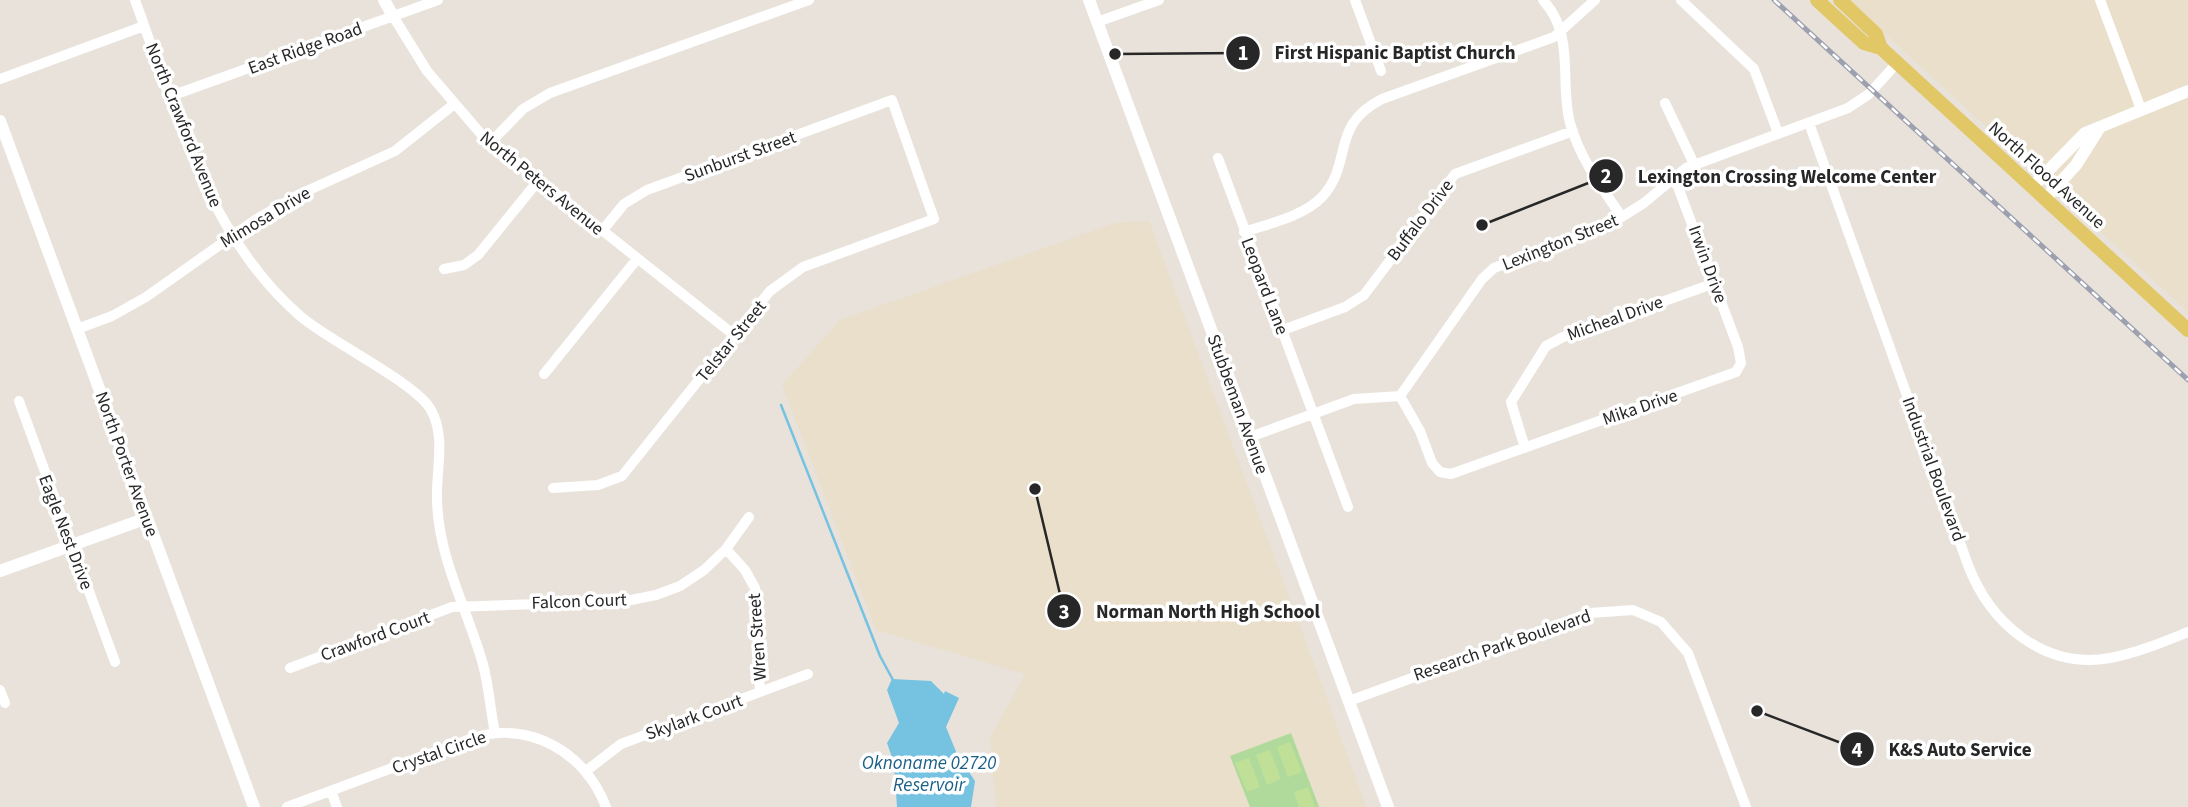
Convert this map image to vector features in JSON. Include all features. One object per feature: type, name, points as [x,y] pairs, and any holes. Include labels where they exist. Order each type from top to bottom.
[{"type":"main road","name":"North Flood Avenue","points":[[1817,0],[1864,43],[1881,48],[2188,330]]},
{"type":"main road","name":"North Flood Avenue","points":[[1839,0],[1876,33],[1881,48]]},
{"type":"street","name":"North Crawford Avenue","points":[[135,0],[206,189],[233,236],[271,287],[299,315],[416,393],[429,405],[438,428],[436,498],[439,532],[484,670],[495,733]]},
{"type":"street","name":"North Peters Avenue","points":[[384,0],[427,71],[453,105],[490,143],[734,335]]},
{"type":"street","name":"East Ridge Road","points":[[171,96],[438,0]]},
{"type":"street","points":[[490,143],[523,109],[550,93],[809,0]]},
{"type":"street","name":"Stubbeman Avenue","points":[[1088,0],[1388,807]]},
{"type":"street","points":[[1097,22],[1159,0]]},
{"type":"street","points":[[1355,0],[1381,71]]},
{"type":"street","points":[[1543,0],[1562,33],[1573,131],[1592,173],[1622,217]]},
{"type":"street","points":[[1244,232],[1302,211],[1321,198],[1333,179],[1348,129],[1365,109],[1382,99],[1562,33],[1595,0]]},
{"type":"street","points":[[1681,0],[1754,69],[1778,133]]},
{"type":"street","points":[[2100,0],[2141,109]]},
{"type":"street","points":[[0,79],[145,26]]},
{"type":"street","name":"Lexington Street","points":[[1400,396],[1482,279],[1494,268],[1622,217],[1644,203],[1671,177],[1694,164],[1856,103],[1869,94],[1897,63]]},
{"type":"street","points":[[2032,187],[2085,132],[2188,91]]},
{"type":"street","name":"Sunburst Street","points":[[602,231],[624,204],[647,190],[892,100],[934,219]]},
{"type":"street","points":[[1665,103],[1694,164]]},
{"type":"street","name":"Mimosa Drive","points":[[77,329],[112,316],[146,297],[233,236],[306,191],[395,151],[453,105]]},
{"type":"street","name":"North Porter Avenue","points":[[0,121],[254,807]]},
{"type":"street","name":"Industrial Boulevard","points":[[1809,122],[1972,575],[1987,604],[2022,638],[2046,650],[2079,659],[2101,660],[2123,655],[2188,632]]},
{"type":"street","points":[[2046,199],[2076,165],[2101,127]]},
{"type":"street","name":"Buffalo Drive","points":[[1283,330],[1345,307],[1364,295],[1455,174],[1573,131]]},
{"type":"street","name":"Leopard Lane","points":[[1218,158],[1348,507]]},
{"type":"street","name":"Irwin Drive","points":[[1671,177],[1678,187],[1740,354]]},
{"type":"street","points":[[444,269],[464,265],[478,255],[538,181]]},
{"type":"street","name":"Telstar Street","points":[[553,488],[598,485],[622,475],[770,291],[795,270],[934,219]]},
{"type":"street","points":[[544,374],[637,258]]},
{"type":"street","name":"Micheal Drive","points":[[1525,448],[1511,402],[1546,346],[1563,337],[1715,283]]},
{"type":"street","name":"Mika Drive","points":[[1400,396],[1420,431],[1432,463],[1440,472],[1457,473],[1730,376],[1740,367],[1740,354]]},
{"type":"street","points":[[1250,437],[1364,396],[1400,396]]},
{"type":"street","name":"Eagle Nest Drive","points":[[19,401],[115,662]]},
{"type":"street","name":"Falcon Court","points":[[462,606],[642,599],[680,586],[704,570],[726,549],[749,517]]},
{"type":"street","points":[[0,571],[147,518]]},
{"type":"street","name":"Wren Street","points":[[726,549],[745,570],[755,588],[760,692]]},
{"type":"street","name":"Crawford Court","points":[[289,668],[462,606]]},
{"type":"street","name":"Research Park Boulevard","points":[[1349,701],[1590,613],[1633,610],[1661,622],[1688,653],[1746,807]]},
{"type":"street","name":"Skylark Court","points":[[586,771],[621,744],[808,674]]},
{"type":"street","points":[[0,690],[5,704]]},
{"type":"street","name":"Crystal Circle","points":[[287,807],[474,738],[495,733],[524,735],[563,750],[586,771],[606,807]]},
{"type":"street","points":[[331,791],[337,807]]},
{"type":"shaded area","points":[[1848,0],[2188,0],[2188,312],[2016,154]]},
{"type":"shaded area","points":[[1149,221],[1366,807],[996,807],[990,738],[1025,674],[876,630],[782,385],[840,320],[1115,223]]},
{"type":"green space","points":[[1291,733],[1319,807],[1250,807],[1230,756]]},
{"type":"green space","points":[[1290,742],[1302,772],[1288,777],[1277,747]]},
{"type":"green space","points":[[1270,750],[1281,779],[1267,785],[1256,755]]},
{"type":"green space","points":[[1249,758],[1260,787],[1247,792],[1235,763]]},
{"type":"green space","points":[[1308,787],[1315,807],[1299,807],[1294,792]]},
{"type":"water","name":"Oknoname 02720 Reservoir","points":[[892,679],[931,681],[944,694],[945,691],[959,698],[946,727],[957,754],[975,781],[971,807],[897,807],[894,763],[887,743],[899,723],[887,690]]},
{"type":"waterway","points":[[781,405],[880,656],[893,680]]},
{"type":"railway","points":[[1774,0],[2188,380]]},
{"type":"place","name":"First Hispanic Baptist Church","points":[[1115,54]]},
{"type":"place","name":"Lexington Crossing Welcome Center","points":[[1482,225]]},
{"type":"place","name":"Norman North High School","points":[[1035,489]]},
{"type":"place","name":"K&S Auto Service","points":[[1757,711]]}]
